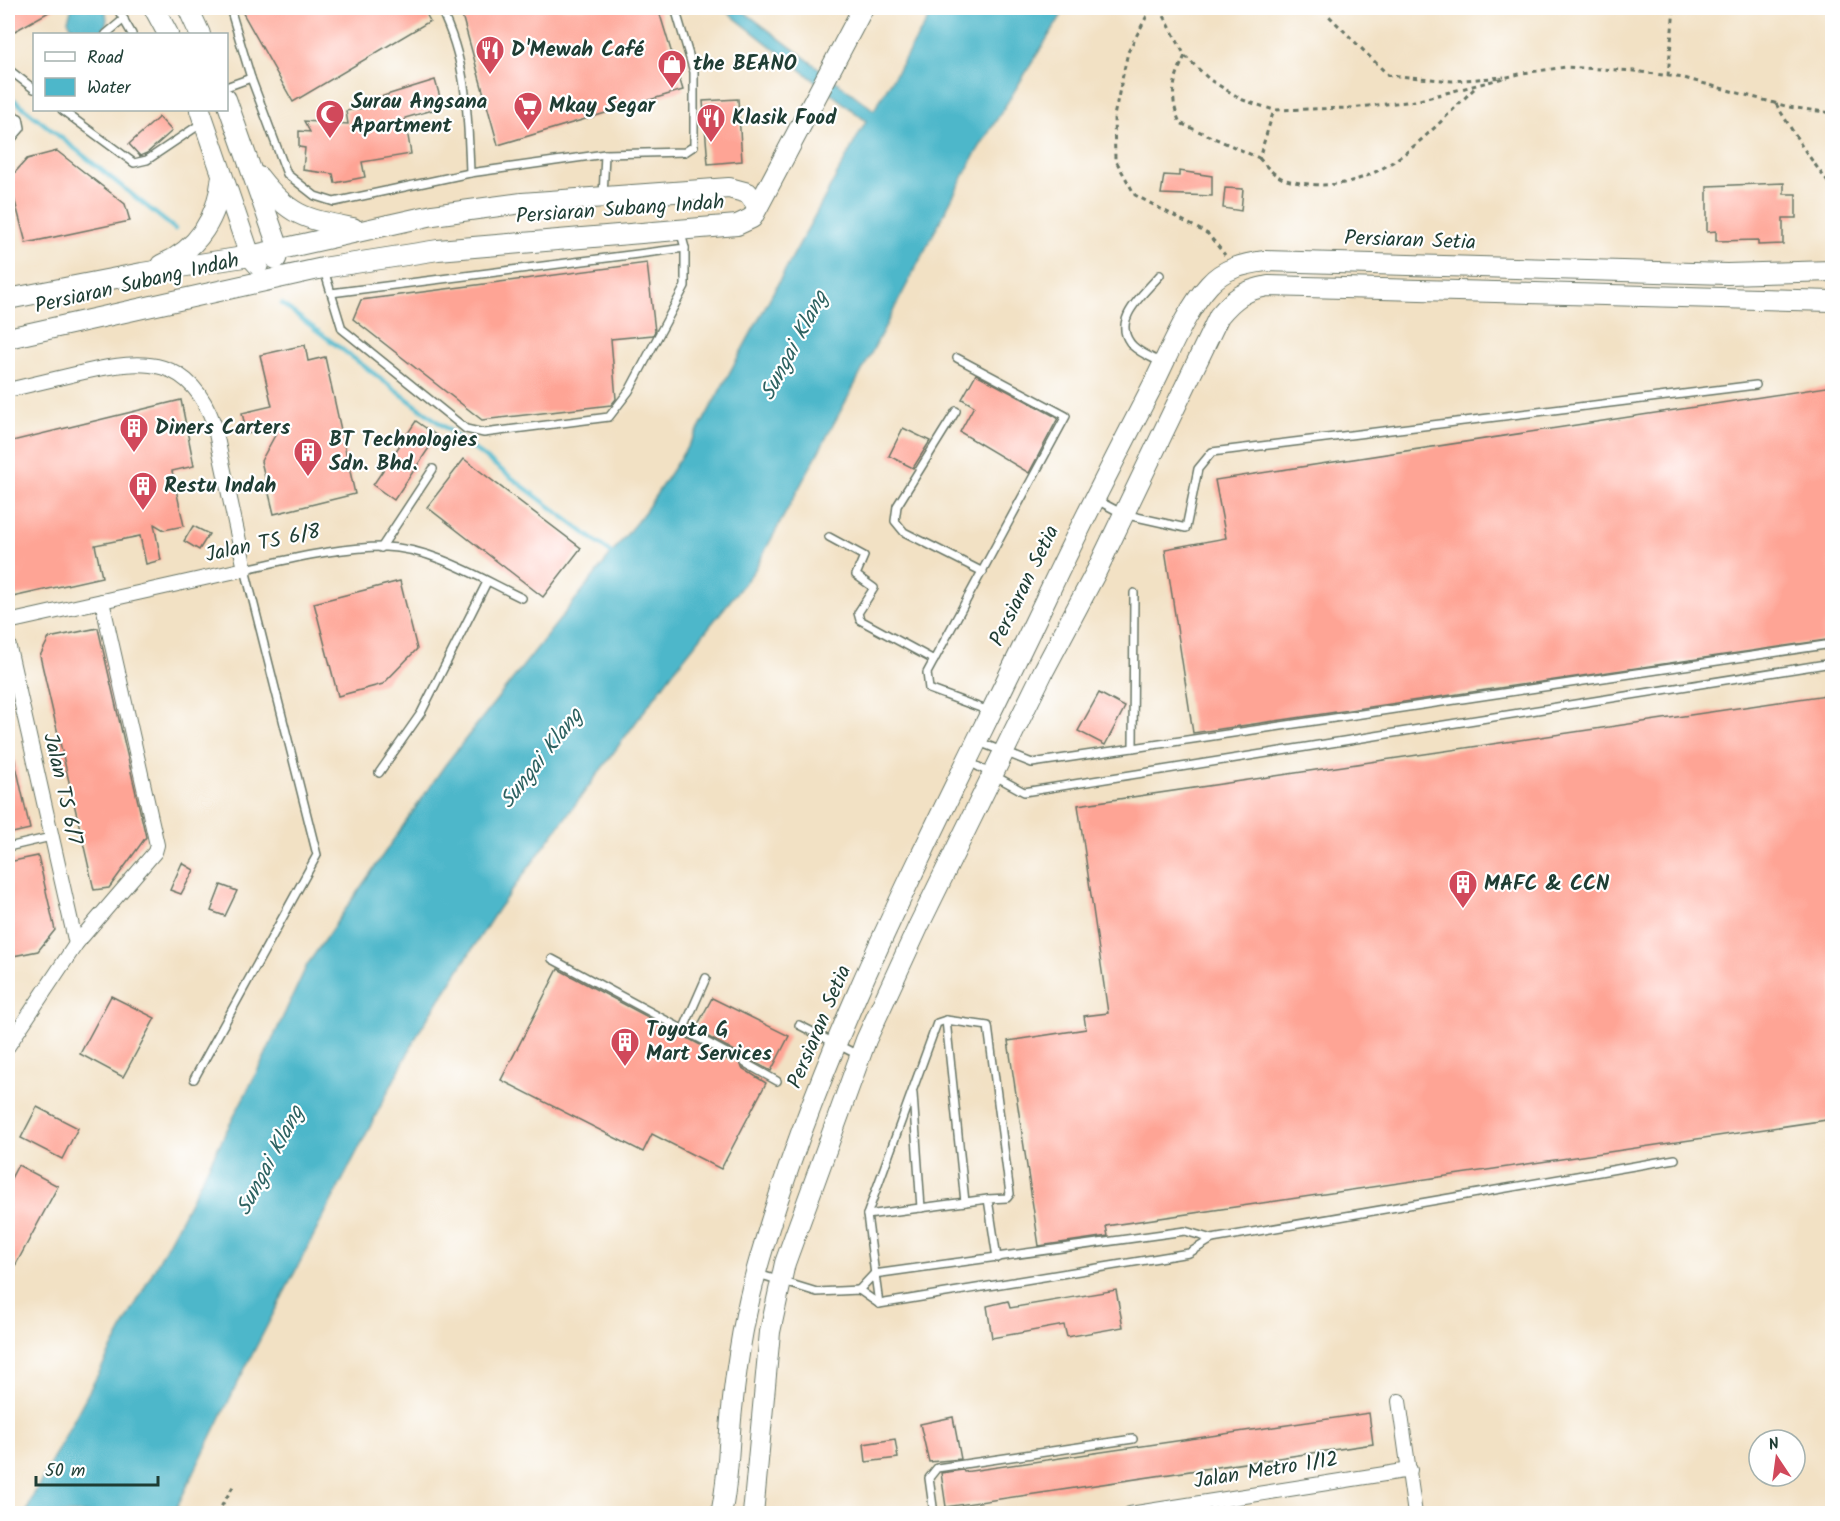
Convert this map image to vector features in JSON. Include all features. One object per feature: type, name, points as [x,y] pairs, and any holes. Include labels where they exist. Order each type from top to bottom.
[{"type":"street","points":[[154,8],[167,33]]},
{"type":"street","points":[[188,8],[200,33]]},
{"type":"street","points":[[757,205],[863,8]]},
{"type":"street","points":[[228,104],[279,249],[270,279]]},
{"type":"street","points":[[202,116],[250,256],[270,279]]},
{"type":"street","points":[[252,168],[271,193],[291,212],[317,221],[363,230]]},
{"type":"street","points":[[142,273],[172,260],[192,247],[209,222],[220,196],[222,171]]},
{"type":"street","name":"Persiaran Subang Indah","points":[[8,299],[142,273],[250,256],[444,213],[522,203],[729,188],[748,194],[757,205],[752,218],[737,225],[682,239],[480,245],[323,268],[8,338]]},
{"type":"street","name":"Persiaran Setia","points":[[721,1514],[726,1490],[732,1407],[756,1273],[790,1164],[837,1045],[967,760],[1094,498],[1209,284],[1232,268],[1265,261],[1727,274],[1833,271]]},
{"type":"street","points":[[1232,268],[1242,294]]},
{"type":"street","points":[[753,1514],[770,1332],[781,1282],[814,1178],[860,1056],[919,925],[1219,316],[1233,300],[1242,294],[1268,285],[1833,301]]},
{"type":"street","points":[[8,390],[110,366],[137,363],[161,366],[181,374],[197,388],[214,424],[245,569]]},
{"type":"street","name":"Jalan TS 6/8","points":[[8,622],[245,569]]},
{"type":"street","points":[[8,1046],[76,944],[154,852],[157,845],[102,601]]},
{"type":"street","name":"Jalan TS 6/7","points":[[8,643],[76,944]]},
{"type":"street","points":[[1399,1401],[1415,1514]]},
{"type":"street","name":"Jalan Metro 1/12","points":[[1130,1514],[1410,1470]]},
{"type":"lane","points":[[117,8],[131,33]]},
{"type":"lane","points":[[230,8],[251,78],[287,174],[315,196],[334,202],[470,173],[605,154],[686,152],[694,146],[694,72],[675,8]]},
{"type":"lane","points":[[440,8],[452,31],[460,56],[467,102],[470,173]]},
{"type":"lane","points":[[107,33],[124,19]]},
{"type":"lane","points":[[8,69],[33,88]]},
{"type":"lane","points":[[228,86],[251,78]]},
{"type":"lane","points":[[63,111],[134,163],[147,160],[202,116]]},
{"type":"lane","points":[[8,114],[19,118],[21,128],[8,143]]},
{"type":"lane","points":[[603,198],[605,154]]},
{"type":"lane","points":[[323,268],[342,329],[466,429],[484,433],[609,417],[619,407],[686,286],[682,239],[331,293]]},
{"type":"lane","points":[[1160,274],[1125,317],[1125,332],[1134,347],[1164,364]]},
{"type":"lane","points":[[957,358],[1066,416],[927,673],[929,689],[991,712]]},
{"type":"lane","points":[[1094,498],[1123,514],[1185,528],[1198,469],[1212,452],[1756,385]]},
{"type":"lane","points":[[956,411],[897,506],[895,521],[903,532],[983,572]]},
{"type":"lane","points":[[381,548],[433,469]]},
{"type":"lane","points":[[830,537],[864,556],[856,575],[874,588],[858,614],[860,620],[934,660]]},
{"type":"lane","name":"Jalan TS 6/8","points":[[245,569],[338,550],[381,548],[425,555],[522,598]]},
{"type":"lane","points":[[194,1079],[317,855],[245,569]]},
{"type":"lane","points":[[378,773],[422,713],[487,582]]},
{"type":"lane","points":[[1133,748],[1134,593]]},
{"type":"lane","points":[[977,741],[1004,754],[1032,763],[1833,644]]},
{"type":"lane","points":[[967,760],[995,773],[1024,792],[1833,663]]},
{"type":"lane","points":[[8,847],[51,837]]},
{"type":"lane","points":[[552,959],[684,1028],[734,1057]]},
{"type":"lane","points":[[684,1028],[706,978]]},
{"type":"lane","points":[[946,1020],[965,1202]]},
{"type":"lane","points":[[867,1215],[1007,1197],[1010,1194],[988,1026],[946,1020],[937,1023],[867,1215],[879,1304]]},
{"type":"lane","points":[[799,1025],[860,1056]]},
{"type":"lane","points":[[745,1063],[777,1081]]},
{"type":"lane","points":[[912,1091],[921,1208]]},
{"type":"lane","points":[[756,1273],[817,1293],[859,1290],[879,1304],[1189,1253],[1212,1239],[1675,1159]]},
{"type":"lane","points":[[988,1199],[997,1258]]},
{"type":"lane","points":[[859,1290],[874,1274],[1185,1231],[1212,1239]]},
{"type":"lane","points":[[934,1514],[928,1479],[937,1467],[1133,1439]]},
{"type":"path","points":[[1151,8],[1128,52],[1114,116],[1115,159],[1135,195],[1208,234],[1222,247],[1232,268]]},
{"type":"path","points":[[1160,8],[1185,56],[1210,80],[1243,100],[1274,110],[1349,108],[1415,101],[1509,76]]},
{"type":"path","points":[[1326,8],[1329,16],[1388,75],[1452,81],[1509,76],[1566,67],[1668,76],[1776,104],[1833,113]]},
{"type":"path","points":[[1668,76],[1674,8]]},
{"type":"path","points":[[1185,56],[1174,78],[1175,112],[1180,123],[1259,158],[1273,174],[1283,181],[1339,185],[1371,176],[1407,152],[1478,86]]},
{"type":"path","points":[[1776,104],[1803,148],[1833,188]]},
{"type":"path","points":[[1259,158],[1274,110]]},
{"type":"path","points":[[217,1514],[236,1483]]},
{"type":"water","points":[[72,8],[104,8],[107,19],[100,33],[74,32],[68,20]]},
{"type":"water","name":"Sungai Klang","points":[[722,8],[739,8],[874,110],[935,8],[1066,8],[974,156],[852,390],[754,571],[673,672],[498,909],[420,1030],[238,1382],[174,1513],[26,1514],[33,1496],[263,1060],[307,965],[445,765],[646,510],[699,429],[866,121]]},
{"type":"building","points":[[8,8],[56,8],[8,35]]},
{"type":"building","points":[[240,8],[423,8],[430,21],[293,102]]},
{"type":"building","points":[[460,8],[658,8],[683,90],[498,145]]},
{"type":"building","points":[[435,80],[443,107],[405,118],[411,154],[362,162],[365,177],[335,183],[333,174],[303,170],[305,148],[299,147],[299,131],[310,132],[304,121],[348,124],[346,111],[368,107],[367,101]]},
{"type":"building","points":[[738,99],[742,161],[708,164],[703,101]]},
{"type":"building","points":[[159,117],[172,131],[147,153],[140,156],[129,144]]},
{"type":"building","points":[[57,151],[125,204],[130,221],[26,243],[9,179],[27,159]]},
{"type":"building","points":[[1179,171],[1212,176],[1212,196],[1161,194],[1164,175],[1179,176]]},
{"type":"building","points":[[1784,183],[1784,194],[1796,194],[1796,218],[1783,218],[1783,244],[1758,245],[1758,240],[1716,241],[1716,231],[1707,232],[1707,186]]},
{"type":"building","points":[[1225,188],[1243,189],[1241,211],[1223,208]]},
{"type":"building","points":[[647,263],[655,331],[653,335],[611,339],[616,399],[611,405],[482,420],[353,319],[361,300]]},
{"type":"building","points":[[305,345],[308,361],[325,357],[355,494],[274,514],[261,461],[279,428],[247,434],[242,413],[272,406],[260,355]]},
{"type":"building","points":[[976,374],[1058,418],[1029,473],[960,432],[974,406],[962,399]]},
{"type":"building","points":[[1833,386],[1833,639],[1193,733],[1165,549],[1226,538],[1215,480]]},
{"type":"building","points":[[181,400],[194,466],[172,471],[184,526],[164,530],[154,524],[161,560],[146,564],[140,536],[95,545],[102,577],[8,598],[8,442]]},
{"type":"building","points":[[416,421],[437,436],[394,500],[373,485]]},
{"type":"building","points":[[903,428],[930,441],[913,468],[889,456]]},
{"type":"building","points":[[464,459],[581,548],[543,597],[427,507]]},
{"type":"building","points":[[193,526],[209,534],[199,550],[184,541]]},
{"type":"building","points":[[400,581],[417,649],[383,684],[338,696],[314,603]]},
{"type":"building","points":[[98,628],[146,837],[109,888],[94,890],[40,656],[49,638]]},
{"type":"building","points":[[1099,693],[1125,707],[1105,745],[1078,731]]},
{"type":"building","name":"MAFC & CCN","points":[[1833,694],[1833,1119],[1106,1226],[1108,1236],[1039,1246],[1008,1041],[1086,1029],[1084,1016],[1108,1013],[1078,805]]},
{"type":"building","points":[[13,752],[30,829],[8,834],[8,753]]},
{"type":"building","points":[[38,856],[55,930],[38,951],[8,957],[8,862]]},
{"type":"building","points":[[182,863],[194,870],[181,894],[170,890]]},
{"type":"building","points":[[221,885],[237,891],[225,916],[211,911]]},
{"type":"building","name":"Toyota G Mart Services","points":[[558,969],[732,1062],[739,1060],[737,1052],[695,1030],[712,998],[789,1036],[771,1071],[747,1058],[740,1061],[742,1068],[766,1083],[721,1169],[652,1134],[643,1152],[501,1080]]},
{"type":"building","points":[[111,996],[155,1018],[123,1077],[80,1054]]},
{"type":"building","points":[[37,1107],[78,1128],[62,1159],[21,1138]]},
{"type":"building","points":[[18,1165],[58,1186],[8,1279],[8,1184]]},
{"type":"building","points":[[1116,1290],[1123,1327],[1067,1337],[1064,1325],[992,1338],[987,1306],[1008,1301],[1010,1308]]},
{"type":"building","points":[[1369,1413],[1373,1444],[946,1507],[941,1473],[963,1470],[964,1472]]},
{"type":"building","points":[[953,1417],[961,1459],[929,1462],[920,1424]]},
{"type":"building","points":[[895,1439],[898,1458],[866,1462],[864,1444]]},
{"type":"waterway","points":[[8,95],[175,229]]},
{"type":"waterway","points":[[282,304],[615,556]]},
{"type":"place","name":"D'Mewah Café","points":[[490,76]]},
{"type":"place","name":"the BEANO","points":[[672,90]]},
{"type":"place","name":"Mkay Segar","points":[[528,132]]},
{"type":"place","name":"Surau Angsana Apartment","points":[[330,140]]},
{"type":"place","name":"Klasik Food","points":[[711,144]]},
{"type":"place","name":"Diners Carters","points":[[134,454]]},
{"type":"place","name":"BT Technologies Sdn. Bhd.","points":[[308,478]]},
{"type":"place","name":"Restu Indah","points":[[143,512]]},
{"type":"place","name":"MAFC & CCN","points":[[1463,910]]},
{"type":"place","name":"Toyota G Mart Services","points":[[625,1068]]}]
